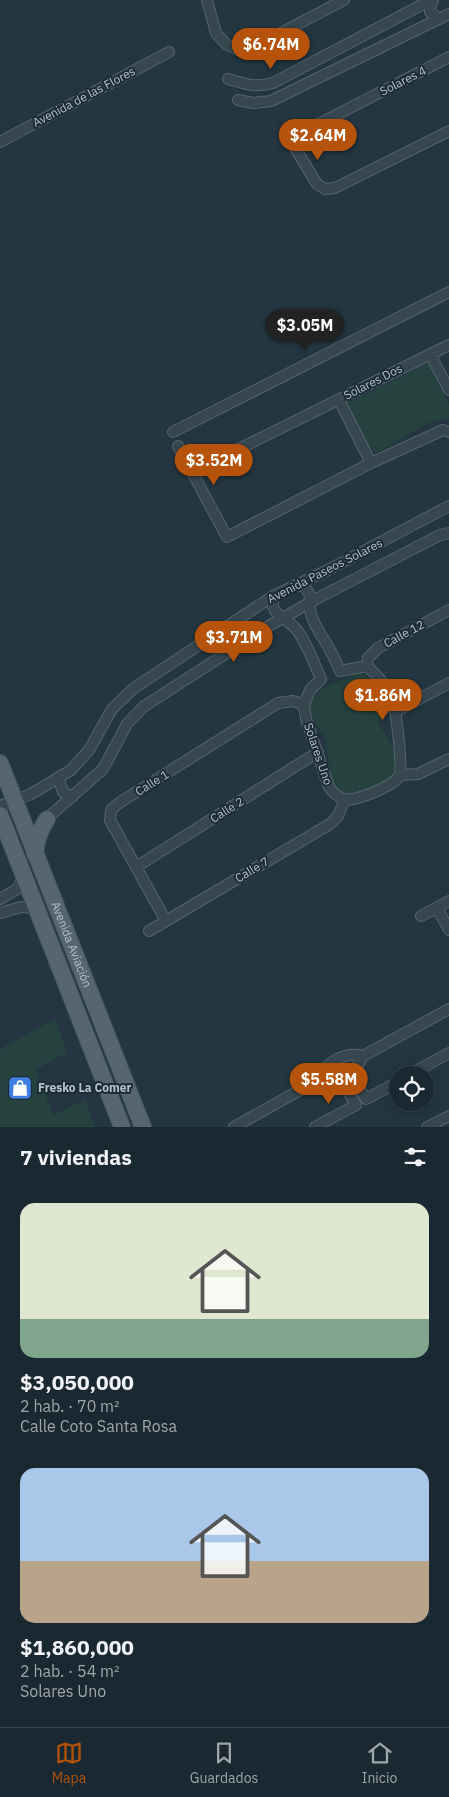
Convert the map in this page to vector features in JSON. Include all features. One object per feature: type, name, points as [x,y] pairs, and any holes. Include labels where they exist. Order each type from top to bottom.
[{"type":"main road","name":"Avenida Aviación","points":[[0,763],[8,804],[25,827],[143,1127]]},
{"type":"main road","name":"Avenida Aviación","points":[[1,819],[122,1127]]},
{"type":"main road","points":[[35,854],[36,841],[47,819]]},
{"type":"main road","points":[[60,971],[78,964]]},
{"type":"street","points":[[209,1],[216,33],[226,45],[240,50],[256,46],[344,0]]},
{"type":"street","points":[[432,0],[430,12],[439,20]]},
{"type":"street","points":[[228,79],[262,86],[273,83],[432,0]]},
{"type":"street","points":[[238,100],[252,103],[271,101],[449,14]]},
{"type":"street","name":"Avenida de las Flores","points":[[0,142],[169,52]]},
{"type":"street","name":"Solares 4","points":[[449,57],[299,134],[295,140],[295,148],[317,184],[325,189],[334,188],[449,132]]},
{"type":"street","points":[[312,62],[319,78]]},
{"type":"street","points":[[173,432],[449,292]]},
{"type":"street","name":"Solares Dos","points":[[371,463],[339,400],[449,345]]},
{"type":"street","points":[[430,354],[449,390]]},
{"type":"street","points":[[192,472],[339,400]]},
{"type":"street","points":[[178,446],[227,537],[371,463],[443,430],[449,432]]},
{"type":"street","name":"Avenida Paseos Solares","points":[[8,804],[60,778],[82,760],[107,716],[124,696],[273,596],[328,570],[449,506]]},
{"type":"street","name":"Avenida Paseos Solares","points":[[25,827],[37,825],[47,819],[103,768],[127,724],[143,707],[308,604],[440,535],[449,533]]},
{"type":"street","points":[[296,585],[305,587],[310,595],[308,604],[314,624],[331,651],[340,671],[368,666],[384,684],[395,712],[401,753],[400,775],[395,782],[376,791],[357,798],[346,799]]},
{"type":"street","points":[[273,596],[272,606],[276,614],[284,618]]},
{"type":"street","name":"Calle 12","points":[[368,666],[368,658],[378,648],[449,610]]},
{"type":"street","name":"Solares Uno","points":[[284,618],[297,630],[321,679],[310,690],[304,705],[306,720],[329,787],[337,796],[346,799]]},
{"type":"street","points":[[395,712],[449,684]]},
{"type":"street","name":"Calle 1","points":[[166,921],[110,820],[112,810],[119,803],[278,703],[293,701],[304,705]]},
{"type":"street","name":"Calle 2","points":[[136,868],[318,752]]},
{"type":"street","points":[[400,775],[418,774],[449,760]]},
{"type":"street","points":[[60,778],[63,792],[72,796]]},
{"type":"street","name":"Calle 7","points":[[149,931],[330,824],[338,816],[346,799]]},
{"type":"street","points":[[1,819],[25,827]]},
{"type":"street","points":[[0,899],[17,890],[23,878]]},
{"type":"street","points":[[421,916],[449,901]]},
{"type":"street","points":[[0,913],[21,907],[35,908]]},
{"type":"street","points":[[437,908],[449,930]]},
{"type":"street","points":[[318,1080],[325,1082],[350,1072],[356,1067],[363,1056],[449,1009]]},
{"type":"street","points":[[425,1066],[449,1053]]},
{"type":"street","points":[[234,1127],[318,1080],[321,1073],[334,1061],[350,1054],[363,1056]]},
{"type":"street","points":[[350,1072],[366,1099],[389,1087]]},
{"type":"street","points":[[315,1127],[356,1105],[339,1077]]},
{"type":"street","points":[[428,1127],[449,1116]]},
{"type":"green space","points":[[428,363],[449,405],[449,418],[427,423],[387,448],[376,452],[362,441],[346,404]]},
{"type":"green space","points":[[360,673],[375,681],[384,714],[378,724],[392,745],[395,763],[392,782],[345,796],[329,778],[326,739],[305,707],[323,688]]},
{"type":"green space","points":[[55,1019],[67,1053],[36,1069],[53,1115],[85,1100],[95,1127],[0,1127],[0,1049]]},
{"type":"place","name":"Fresko La Comer","points":[[20,1088]]}]
